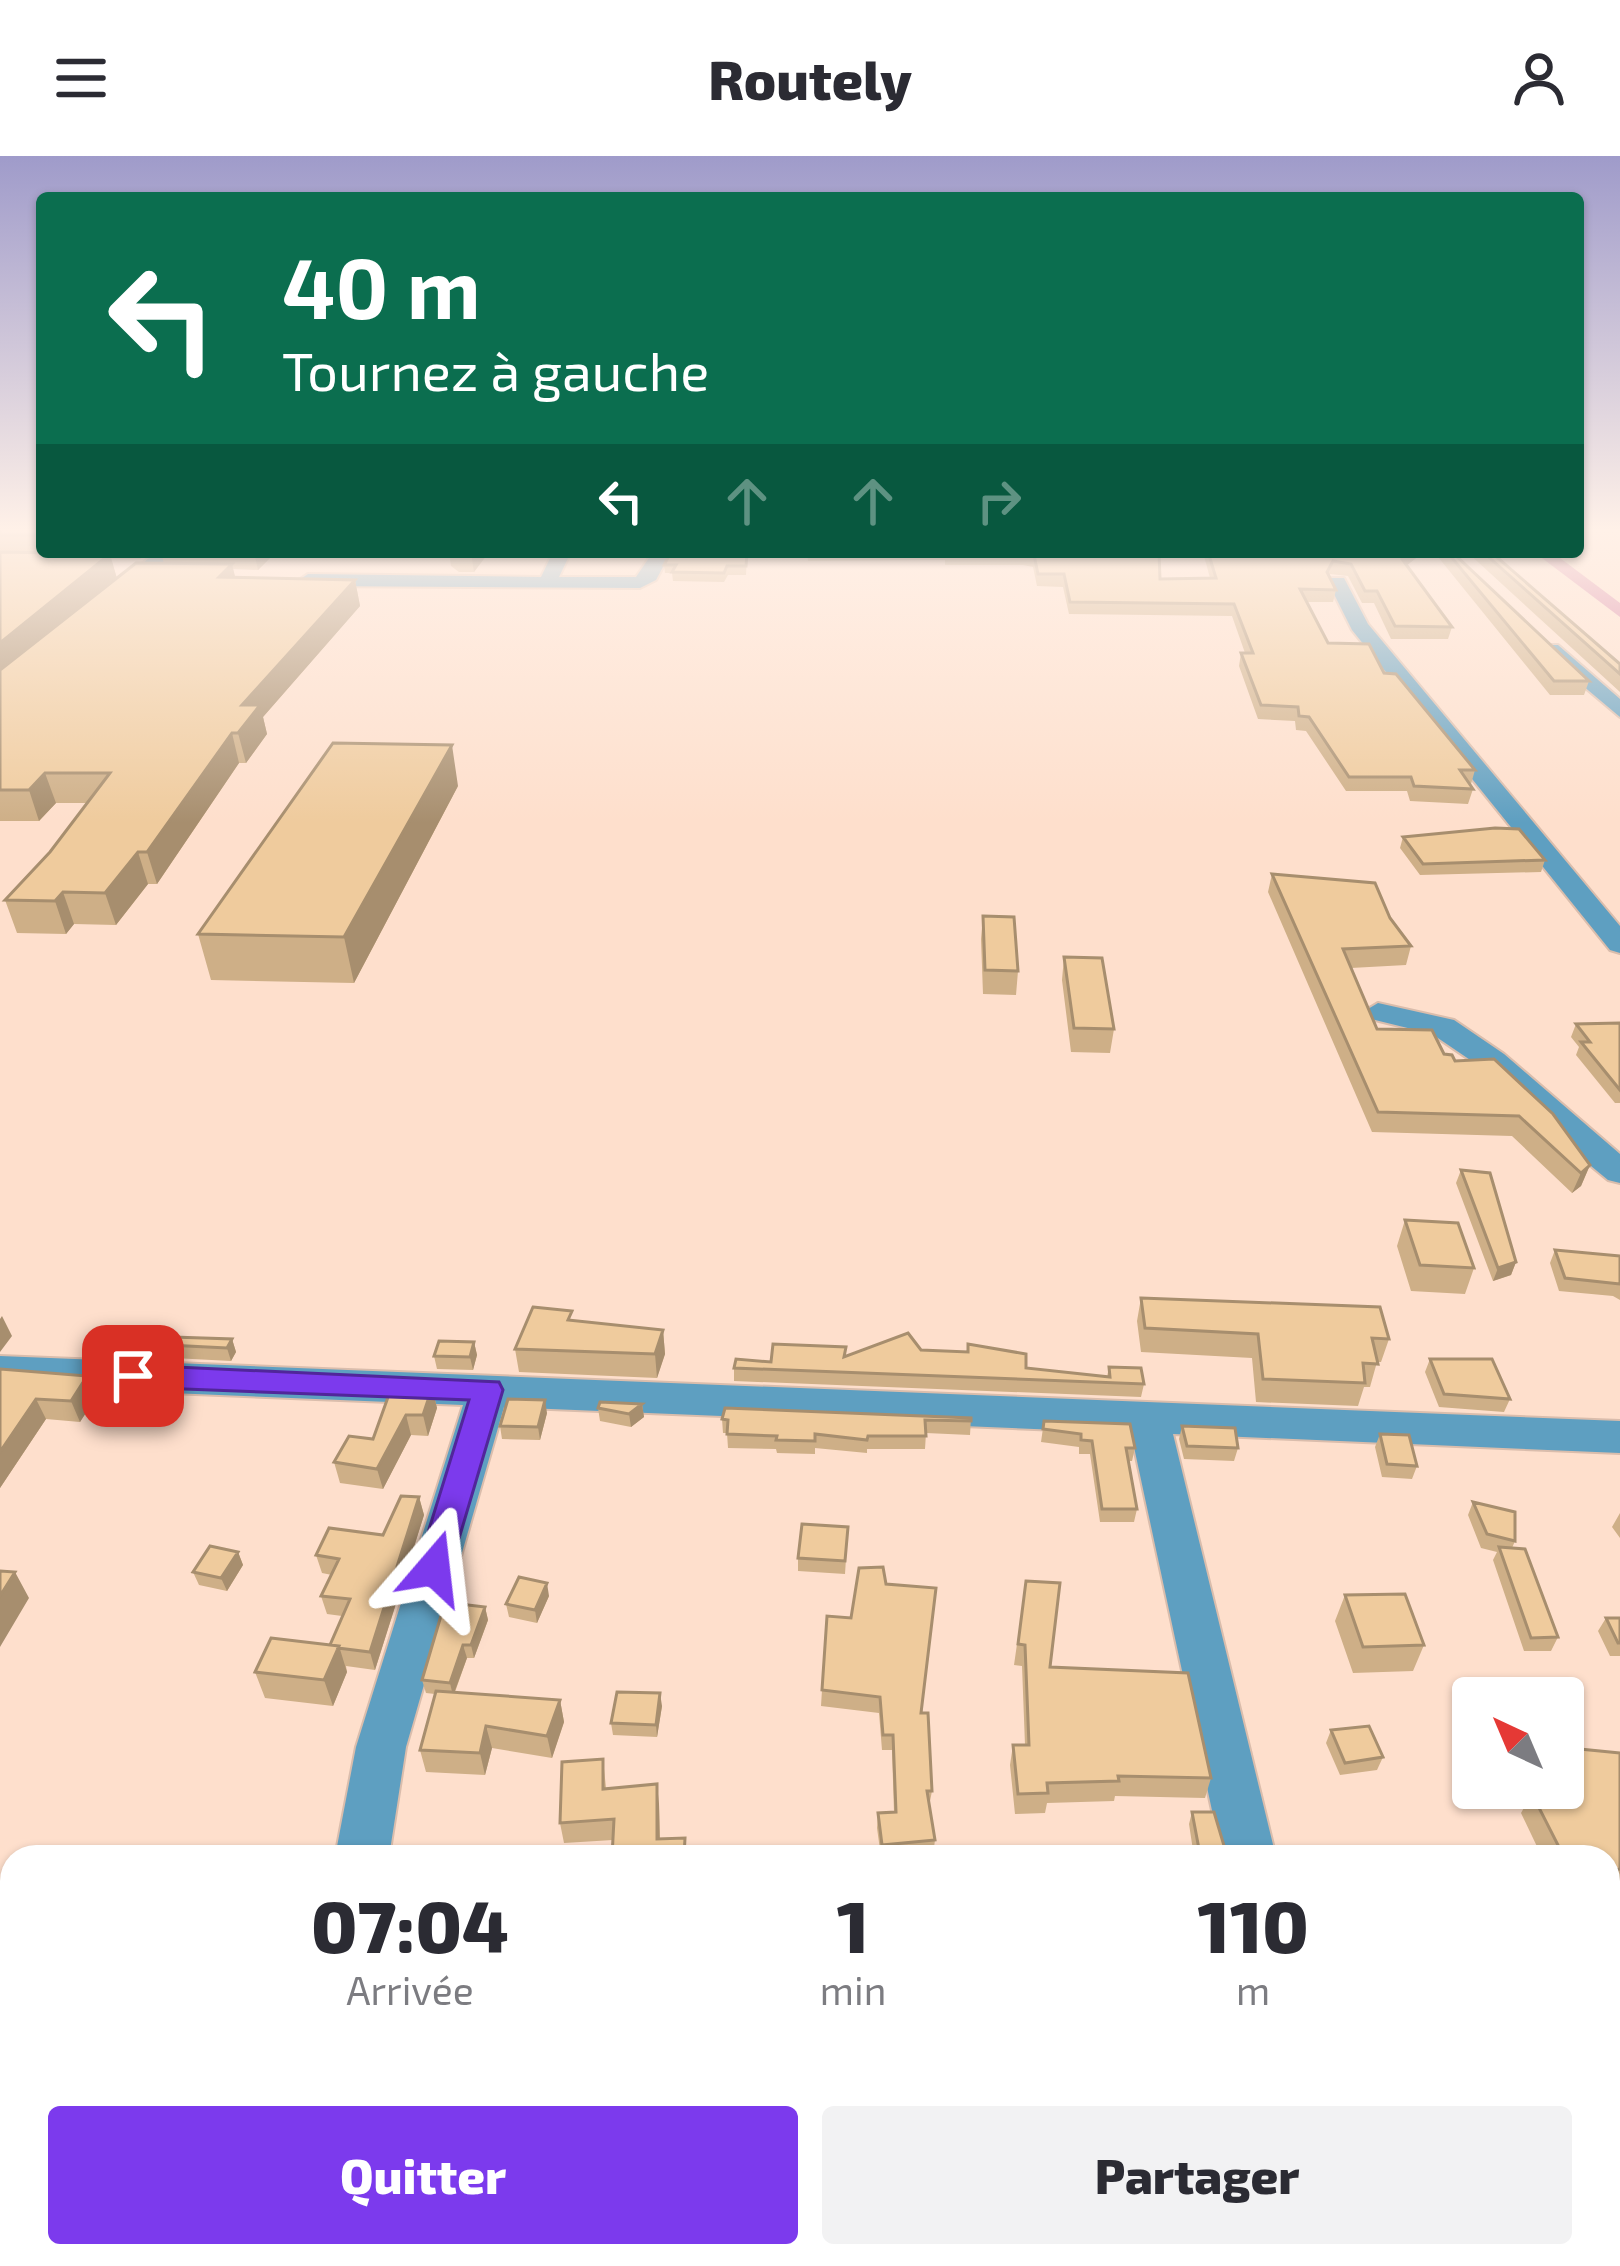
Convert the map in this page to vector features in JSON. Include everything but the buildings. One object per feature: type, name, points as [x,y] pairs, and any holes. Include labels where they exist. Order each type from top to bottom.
[{"type":"street","points":[[1359,625],[1620,944]]},
{"type":"street","points":[[1534,633],[1620,710]]},
{"type":"street","points":[[1378,1012],[1443,1027],[1493,1060],[1541,1108],[1620,1172]]},
{"type":"street","points":[[0,1371],[1620,1437]]},
{"type":"street","points":[[364,1845],[381,1748],[488,1390]]},
{"type":"street","points":[[1148,1416],[1246,1845]]},
{"type":"route","points":[[133,1376],[488,1390],[434,1568]]}]
